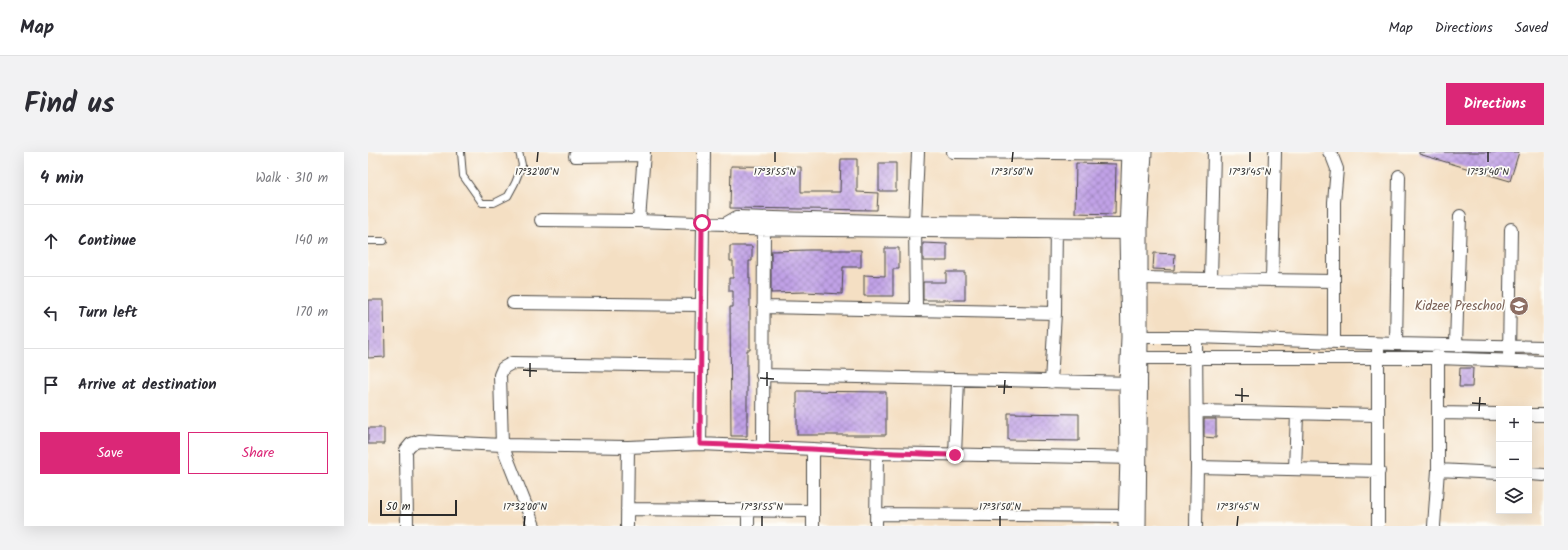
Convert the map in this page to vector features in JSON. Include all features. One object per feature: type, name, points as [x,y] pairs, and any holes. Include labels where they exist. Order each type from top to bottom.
[{"type":"street","points":[[700,444],[704,152]]},
{"type":"street","points":[[916,309],[915,226],[918,152]]},
{"type":"street","points":[[876,514],[1132,521],[1134,458],[1133,229],[1137,153],[953,152]]},
{"type":"street","points":[[1211,279],[1214,152]]},
{"type":"street","points":[[1272,280],[1275,152]]},
{"type":"street","points":[[1329,152],[1337,169],[1334,202],[1334,341]]},
{"type":"street","points":[[575,156],[644,154],[639,221]]},
{"type":"street","points":[[1396,344],[1399,176]]},
{"type":"street","points":[[1456,345],[1460,216]]},
{"type":"street","points":[[541,220],[725,224],[739,229],[764,223],[1133,229]]},
{"type":"street","points":[[763,446],[762,375],[764,223]]},
{"type":"street","points":[[1051,382],[1056,228]]},
{"type":"street","points":[[1133,229],[1139,278],[1134,338]]},
{"type":"street","points":[[1509,360],[1511,229]]},
{"type":"street","points":[[1139,278],[1334,281]]},
{"type":"street","points":[[513,303],[702,305]]},
{"type":"street","points":[[763,307],[1054,313]]},
{"type":"street","points":[[1134,338],[1196,337],[1396,344],[1544,346]]},
{"type":"street","points":[[1196,337],[1195,358],[1198,467],[1196,526]]},
{"type":"street","points":[[1378,343],[1378,526]]},
{"type":"street","points":[[1434,526],[1438,470],[1438,344]]},
{"type":"street","points":[[1134,359],[1438,358],[1544,362]]},
{"type":"street","points":[[534,526],[502,445],[500,375],[503,368],[512,363],[701,366]]},
{"type":"street","points":[[762,375],[1133,383]]},
{"type":"street","points":[[955,455],[958,380]]},
{"type":"street","points":[[1197,411],[1377,416]]},
{"type":"street","points":[[1438,413],[1496,414]]},
{"type":"street","points":[[1295,469],[1296,414]]},
{"type":"street","points":[[1532,415],[1544,415]]},
{"type":"street","points":[[407,526],[406,450],[410,444],[419,441],[502,445],[628,447],[700,444],[763,446],[877,453],[1134,458]]},
{"type":"street","points":[[627,526],[628,447]]},
{"type":"street","points":[[813,449],[813,526]]},
{"type":"street","points":[[876,526],[877,453]]},
{"type":"street","points":[[1198,467],[1379,472]]},
{"type":"street","points":[[1438,470],[1496,473]]},
{"type":"street","points":[[1532,474],[1544,475]]},
{"type":"street","points":[[627,509],[813,511]]},
{"type":"street","points":[[748,510],[748,526]]},
{"type":"lane","points":[[460,152],[463,176],[482,203],[494,203],[508,196],[522,166],[519,152]]},
{"type":"lane","points":[[368,241],[384,241]]},
{"type":"building","points":[[1419,152],[1519,152],[1510,181],[1419,154]]},
{"type":"building","points":[[841,159],[857,159],[857,192],[878,193],[877,210],[730,208],[731,166],[801,167],[801,192],[840,192]]},
{"type":"building","points":[[879,163],[896,163],[896,191],[879,191]]},
{"type":"building","points":[[1076,163],[1116,164],[1115,214],[1075,213]]},
{"type":"building","points":[[923,243],[947,244],[947,261],[923,261]]},
{"type":"building","points":[[730,246],[752,246],[752,261],[749,261],[750,350],[747,350],[747,436],[731,436],[730,307],[733,307],[733,291],[729,291],[729,278],[733,278],[733,261],[730,261]]},
{"type":"building","points":[[885,248],[899,248],[899,269],[893,269],[893,296],[864,296],[864,275],[885,276]]},
{"type":"building","points":[[861,250],[861,267],[843,267],[842,294],[805,292],[771,293],[771,251]]},
{"type":"building","points":[[1154,253],[1175,254],[1174,270],[1153,269]]},
{"type":"building","points":[[946,272],[965,272],[965,300],[923,300],[923,282],[946,282]]},
{"type":"building","points":[[368,300],[384,300],[385,357],[368,358]]},
{"type":"building","points":[[1460,368],[1473,368],[1472,387],[1459,387]]},
{"type":"building","points":[[797,391],[886,392],[886,435],[797,435]]},
{"type":"building","points":[[1008,413],[1079,414],[1079,441],[1008,440]]},
{"type":"building","points":[[1204,419],[1216,419],[1216,438],[1204,437]]},
{"type":"building","points":[[368,428],[384,428],[384,444],[368,444]]},
{"type":"place","name":"Kidzee Preschool","points":[[1519,306]]},
{"type":"route","points":[[702,223],[700,444],[763,446],[877,453],[955,455]]}]
